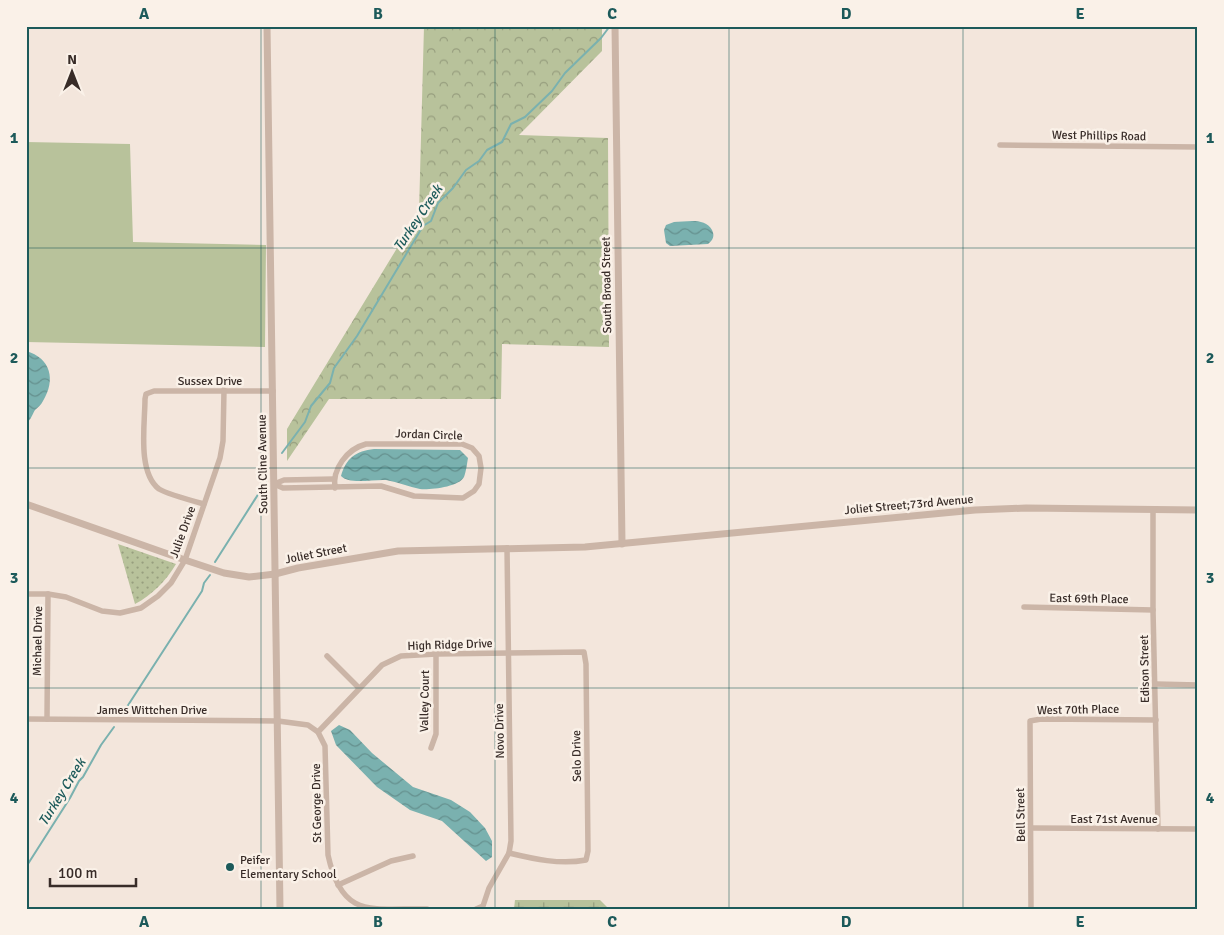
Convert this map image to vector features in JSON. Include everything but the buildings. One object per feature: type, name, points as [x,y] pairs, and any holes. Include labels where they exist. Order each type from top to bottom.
[{"type":"street","name":"South Cline Avenue","points":[[267,26],[280,905]]},
{"type":"street","name":"South Broad Street","points":[[615,26],[622,544]]},
{"type":"street","name":"West Phillips Road","points":[[1000,145],[1198,147]]},
{"type":"street","name":"Julie Drive","points":[[26,594],[48,594],[66,597],[102,611],[120,613],[141,608],[158,596],[171,583],[185,560],[220,458],[223,441],[224,390]]},
{"type":"street","name":"Sussex Drive","points":[[204,504],[160,489],[151,478],[145,466],[146,394],[154,391],[273,391]]},
{"type":"street","name":"Jordan Circle","points":[[274,484],[283,488],[381,486],[414,496],[463,498],[474,491],[479,484],[481,468],[479,456],[472,448],[462,444],[366,444],[358,446],[348,454],[333,477],[334,479]]},
{"type":"street","points":[[274,484],[284,480],[334,479],[335,488]]},
{"type":"street","name":"Joliet Street","points":[[26,504],[185,560],[236,575],[250,577],[398,551],[585,547],[622,544]]},
{"type":"street","name":"Joliet Street;73rd Avenue","points":[[622,544],[975,510],[1026,508],[1198,510]]},
{"type":"street","name":"Edison Street","points":[[1153,510],[1153,610],[1158,829]]},
{"type":"street","name":"Novo Drive","points":[[476,909],[484,906],[489,888],[509,853],[512,841],[507,548]]},
{"type":"street","name":"Michael Drive","points":[[47,719],[48,594]]},
{"type":"street","name":"East 69th Place","points":[[1024,607],[1153,610]]},
{"type":"street","name":"High Ridge Drive","points":[[318,732],[382,665],[401,656],[584,652]]},
{"type":"street","name":"Selo Drive","points":[[509,853],[540,860],[562,862],[586,860],[588,851],[586,664],[584,652]]},
{"type":"street","name":"Valley Court","points":[[431,748],[436,734],[436,654]]},
{"type":"street","points":[[327,656],[360,688]]},
{"type":"street","points":[[1156,684],[1198,685]]},
{"type":"street","name":"James Wittchen Drive","points":[[26,719],[278,721]]},
{"type":"street","name":"West 70th Place","points":[[1030,720],[1156,720]]},
{"type":"street","name":"Bell Street","points":[[1030,720],[1032,909]]},
{"type":"street","points":[[278,721],[308,726],[318,732]]},
{"type":"street","name":"St George Drive","points":[[318,732],[325,746],[327,762],[328,855],[331,871],[338,885]]},
{"type":"street","name":"East 71st Avenue","points":[[1031,828],[1198,829]]},
{"type":"street","points":[[413,856],[391,861],[338,885],[346,898],[356,905],[370,908],[427,909]]},
{"type":"green space","points":[[424,26],[602,26],[602,51],[519,135],[608,138],[609,347],[502,344],[501,399],[329,399],[287,461],[287,429],[419,212]]},
{"type":"green space","points":[[26,142],[130,144],[133,242],[266,245],[265,347],[26,342]]},
{"type":"green space","points":[[118,544],[176,564],[158,587],[135,604]]},
{"type":"green space","points":[[515,900],[600,900],[609,909],[514,909]]},
{"type":"water","points":[[695,221],[705,223],[712,230],[713,238],[708,244],[670,246],[666,243],[664,230],[666,225],[674,222]]},
{"type":"water","points":[[26,351],[34,354],[46,364],[50,378],[43,401],[26,423]]},
{"type":"water","points":[[374,449],[460,450],[468,458],[465,475],[461,480],[451,485],[430,489],[420,489],[386,480],[350,480],[341,476],[346,464],[353,456]]},
{"type":"water","points":[[339,725],[350,730],[372,753],[413,787],[451,800],[470,812],[485,828],[492,841],[492,857],[486,861],[442,821],[410,810],[377,787],[336,745],[331,731]]},
{"type":"waterway","name":"Turkey Creek","points":[[282,453],[305,422],[311,406],[330,383],[334,368],[357,336],[423,226],[431,221],[438,203],[453,188],[466,170],[479,161],[487,150],[502,142],[511,124],[525,117],[552,91],[565,73],[601,38],[610,26]]},
{"type":"waterway","name":"Turkey Creek","points":[[215,562],[266,482]]},
{"type":"waterway","name":"Turkey Creek","points":[[123,713],[202,591],[204,583],[210,575]]},
{"type":"waterway","name":"Turkey Creek","points":[[26,867],[114,727]]},
{"type":"place","name":"Peifer Elementary School","points":[[230,867]]}]
